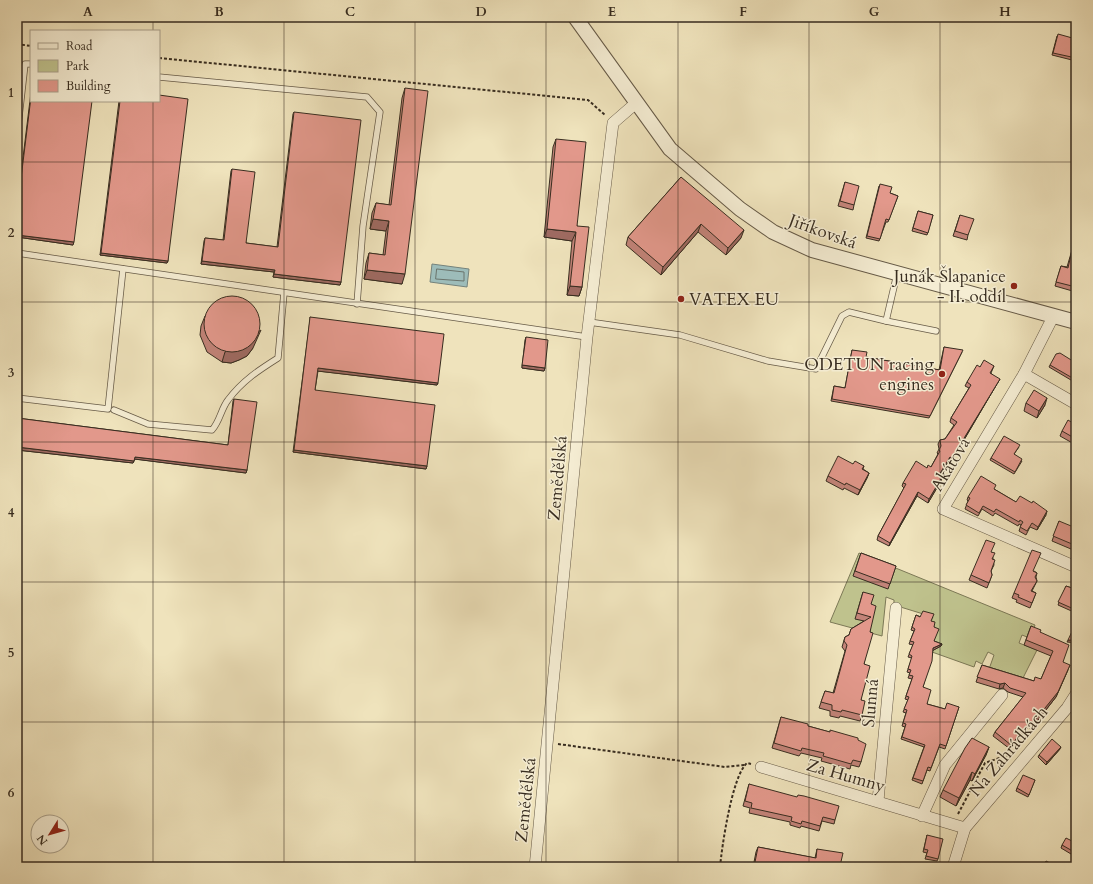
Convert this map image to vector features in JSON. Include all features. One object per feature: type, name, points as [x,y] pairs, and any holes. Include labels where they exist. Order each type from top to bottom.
[{"type":"street","name":"Jiříkovská","points":[[575,17],[670,149],[740,209],[773,232],[812,250],[1076,322]]},
{"type":"street","points":[[613,123],[636,103]]},
{"type":"street","name":"Zemědělská","points":[[534,867],[548,741],[587,338],[613,123]]},
{"type":"street","name":"Akátová","points":[[1054,315],[1024,374],[943,509],[1076,567]]},
{"type":"street","points":[[1024,374],[1076,404]]},
{"type":"street","name":"Slunná","points":[[878,801],[896,608]]},
{"type":"street","name":"Na Zahrádkách","points":[[953,867],[963,827],[1067,708],[1076,694]]},
{"type":"street","points":[[963,827],[922,816],[944,765],[1002,695]]},
{"type":"street","name":"Za Humny","points":[[761,767],[878,801],[922,816]]},
{"type":"lane","points":[[17,135],[25,64],[30,64]]},
{"type":"lane","points":[[160,77],[367,97],[375,105],[380,112],[363,226],[357,304]]},
{"type":"lane","points":[[17,254],[587,338]]},
{"type":"lane","points":[[17,398],[108,410],[124,269]]},
{"type":"lane","points":[[886,321],[897,274]]},
{"type":"lane","points":[[114,410],[148,424],[212,430],[219,422],[227,401],[245,380],[278,358],[284,293]]},
{"type":"lane","points":[[589,322],[680,335],[768,361],[816,369],[842,316],[849,312],[936,331]]},
{"type":"path","points":[[17,44],[30,46]]},
{"type":"path","points":[[160,58],[588,100],[613,123]]},
{"type":"path","points":[[548,741],[725,767],[745,765],[747,763],[761,767]]},
{"type":"path","points":[[963,827],[958,815],[985,763],[1017,751]]},
{"type":"path","points":[[720,867],[730,804],[745,765]]},
{"type":"green space","points":[[859,553],[1035,625],[1033,632],[1027,637],[1022,635],[1019,643],[1037,650],[1021,682],[988,672],[994,655],[988,652],[982,664],[976,661],[974,667],[932,652],[930,623],[933,617],[894,605],[894,600],[886,597],[882,636],[830,622]]},
{"type":"water","points":[[432,264],[469,269],[467,287],[430,282]]},
{"type":"building","points":[[1058,34],[1076,39],[1076,58],[1053,53]]},
{"type":"building","points":[[405,88],[428,91],[405,274],[367,270],[369,253],[385,255],[389,221],[373,219],[376,203],[391,205]]},
{"type":"building","points":[[160,95],[188,99],[168,261],[101,253],[120,102],[160,102]]},
{"type":"building","points":[[30,102],[92,102],[74,242],[17,235],[17,211]]},
{"type":"building","points":[[294,112],[361,120],[341,282],[274,274],[275,270],[202,261],[205,238],[224,240],[232,169],[255,172],[246,243],[278,247]]},
{"type":"building","points":[[556,139],[586,142],[577,226],[589,227],[582,287],[570,286],[576,232],[547,229]]},
{"type":"building","points":[[681,177],[744,230],[728,248],[701,224],[663,267],[628,237]]},
{"type":"building","points":[[845,182],[859,186],[854,205],[840,201]]},
{"type":"building","points":[[880,184],[892,187],[890,193],[898,196],[889,220],[886,219],[880,239],[867,236]]},
{"type":"building","points":[[918,211],[933,215],[928,233],[913,228]]},
{"type":"building","points":[[960,215],[974,219],[968,235],[955,231]]},
{"type":"building","points":[[1072,250],[1076,251],[1076,287],[1056,282],[1061,266],[1068,268]]},
{"type":"building","points":[[226,296],[238,296],[248,300],[256,308],[260,318],[260,330],[256,340],[248,348],[238,352],[226,352],[216,348],[208,340],[204,330],[204,318],[208,308],[216,300]]},
{"type":"building","points":[[310,317],[444,334],[438,383],[318,368],[315,390],[435,405],[427,466],[294,450]]},
{"type":"building","points":[[526,337],[548,340],[545,368],[522,365]]},
{"type":"building","points":[[944,347],[963,350],[930,416],[832,399],[834,386],[845,388],[852,350],[867,352],[866,357],[940,370]]},
{"type":"building","points":[[1060,353],[1076,363],[1076,380],[1050,365],[1056,354]]},
{"type":"building","points":[[984,360],[994,366],[990,373],[1000,379],[952,458],[950,457],[939,475],[942,477],[929,499],[918,492],[890,543],[878,536],[906,484],[903,483],[916,461],[927,468],[928,465],[931,467],[940,451],[940,440],[945,439],[957,422],[951,418],[971,385],[967,382],[977,365],[980,367]]},
{"type":"building","points":[[1034,390],[1047,398],[1039,411],[1026,403]]},
{"type":"building","points":[[234,399],[257,402],[247,470],[135,457],[134,461],[17,447],[17,418],[228,445]]},
{"type":"building","points":[[1068,420],[1076,425],[1076,439],[1062,431]]},
{"type":"building","points":[[1004,436],[1020,445],[1014,454],[1022,459],[1015,472],[991,458]]},
{"type":"building","points":[[838,456],[853,464],[855,461],[864,466],[862,469],[869,473],[860,490],[846,483],[845,485],[828,476]]},
{"type":"building","points":[[981,476],[996,485],[994,489],[1016,502],[1020,496],[1032,503],[1033,501],[1047,511],[1038,527],[1032,523],[1027,531],[1020,527],[1023,522],[1020,520],[1019,522],[996,509],[994,512],[983,506],[979,513],[966,505],[970,498],[968,497]]},
{"type":"building","points":[[1059,521],[1076,528],[1076,535],[1072,544],[1053,536]]},
{"type":"building","points":[[986,540],[995,543],[991,552],[995,553],[992,559],[995,560],[989,583],[971,575]]},
{"type":"building","points":[[1032,550],[1041,553],[1033,571],[1037,573],[1035,577],[1037,581],[1031,591],[1036,593],[1032,603],[1018,597],[1019,595],[1014,593]]},
{"type":"building","points":[[861,553],[896,566],[890,584],[855,571]]},
{"type":"building","points":[[1066,586],[1075,589],[1076,587],[1076,610],[1058,602]]},
{"type":"building","points":[[863,592],[874,595],[871,604],[876,606],[870,632],[873,633],[864,664],[870,666],[861,700],[865,701],[862,715],[842,710],[841,712],[832,710],[832,705],[821,702],[825,691],[834,693],[847,645],[844,641],[845,637],[849,635],[851,629],[871,617],[857,613]]},
{"type":"building","points":[[923,611],[934,614],[931,621],[935,622],[934,627],[939,629],[934,641],[942,644],[933,648],[932,661],[923,687],[931,690],[927,704],[945,709],[947,703],[959,707],[946,746],[940,744],[931,768],[928,767],[923,781],[913,778],[925,745],[902,737],[906,724],[903,723],[907,710],[904,709],[909,697],[906,696],[913,676],[909,675],[911,670],[908,669],[912,656],[909,654],[914,642],[910,641],[915,629],[912,627],[916,615],[920,617]]},
{"type":"building","points":[[1076,623],[1076,640],[1068,640]]},
{"type":"building","points":[[1031,626],[1041,630],[1040,632],[1069,645],[1063,662],[1070,665],[1058,692],[1032,724],[1030,722],[1011,745],[995,732],[1026,693],[1010,688],[1005,683],[1000,684],[977,677],[982,665],[1034,681],[1035,677],[1041,679],[1053,651],[1026,640]]},
{"type":"building","points":[[781,717],[808,724],[808,726],[830,732],[830,730],[858,738],[858,740],[866,744],[861,762],[853,760],[851,764],[823,756],[824,753],[802,748],[801,751],[774,743]]},
{"type":"building","points":[[972,738],[989,747],[975,774],[972,772],[959,798],[943,790],[965,748]]},
{"type":"building","points":[[1052,739],[1061,747],[1047,762],[1039,755]]},
{"type":"building","points":[[1023,775],[1035,780],[1029,795],[1017,788]]},
{"type":"building","points":[[749,784],[797,797],[798,795],[804,796],[839,806],[835,820],[823,817],[820,826],[802,821],[801,824],[791,821],[792,817],[751,808],[752,803],[745,801]]},
{"type":"building","points":[[927,835],[943,839],[938,859],[926,856],[928,850],[924,849]]},
{"type":"building","points":[[1066,838],[1076,843],[1076,853],[1062,845]]},
{"type":"building","points":[[758,847],[816,858],[817,849],[843,853],[840,866],[845,867],[754,867]]},
{"type":"building","points":[[1046,861],[1058,867],[1043,867]]},
{"type":"place","name":"Junák Šlapanice - II. oddíl","points":[[1014,286]]},
{"type":"place","name":"VATEX EU","points":[[681,299]]},
{"type":"place","name":"ODETUN racing engines","points":[[942,374]]}]
